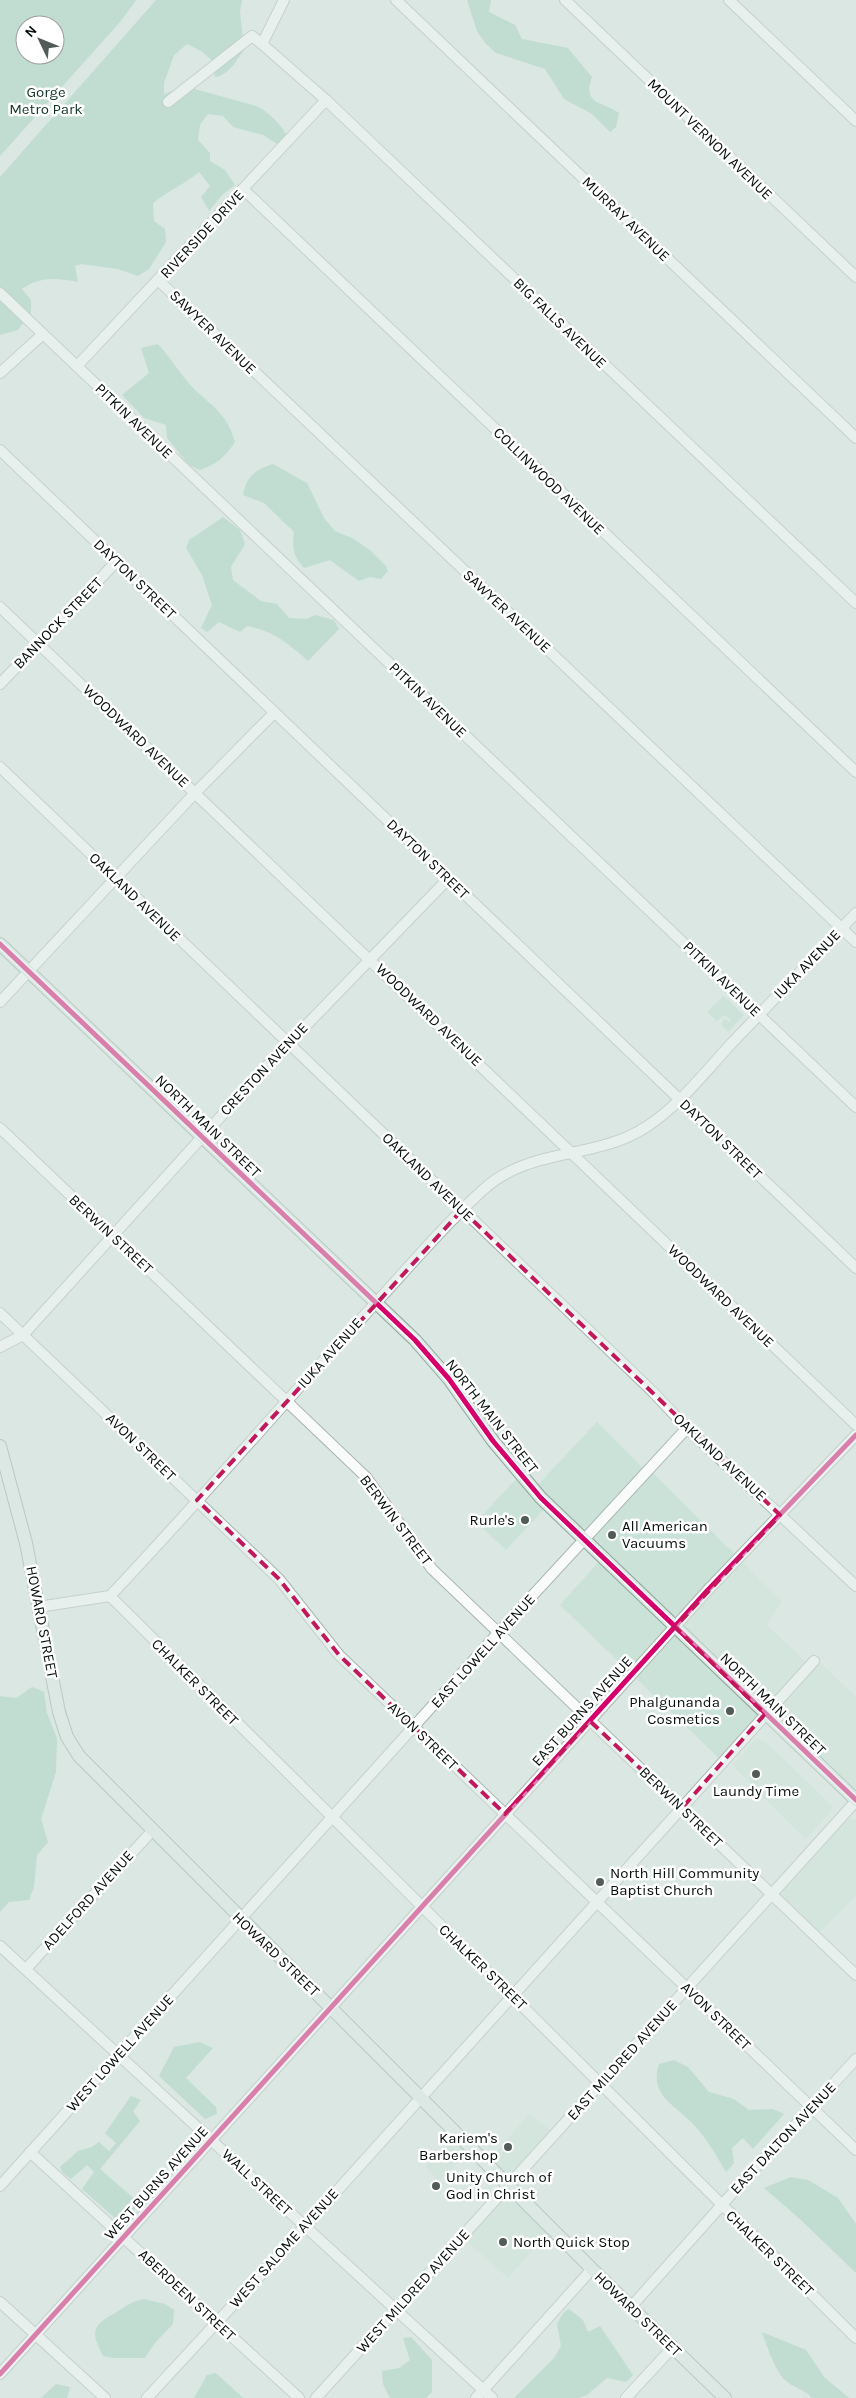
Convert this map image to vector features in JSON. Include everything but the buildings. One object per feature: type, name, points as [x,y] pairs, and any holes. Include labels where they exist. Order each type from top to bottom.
[{"type":"main road","name":"NORTH MAIN STREET","points":[[0,944],[430,1356],[526,1481],[583,1540],[856,1800]]},
{"type":"main road","name":"HOWARD STREET","points":[[0,1446],[26,1543],[59,1712],[67,1737],[79,1756],[630,2308],[725,2398]]},
{"type":"street","points":[[168,102],[252,36],[262,44],[284,0]]},
{"type":"street","name":"MURRAY AVENUE","points":[[396,0],[856,438]]},
{"type":"street","name":"MOUNT VERNON AVENUE","points":[[565,0],[856,277]]},
{"type":"street","points":[[729,0],[856,121]]},
{"type":"street","name":"BIG FALLS AVENUE","points":[[262,44],[326,100],[856,603]]},
{"type":"street","name":"RIVERSIDE DRIVE","points":[[77,366],[244,190],[326,100]]},
{"type":"street","name":"COLLINWOOD AVENUE","points":[[244,190],[856,772]]},
{"type":"street","name":"SAWYER AVENUE","points":[[158,280],[856,942]]},
{"type":"street","name":"PITKIN AVENUE","points":[[0,293],[856,1107]]},
{"type":"street","points":[[0,372],[43,334]]},
{"type":"street","name":"DAYTON STREET","points":[[0,450],[856,1268]]},
{"type":"street","name":"BANNOCK STREET","points":[[0,684],[116,562]]},
{"type":"street","name":"WOODWARD AVENUE","points":[[0,607],[370,958],[856,1426]]},
{"type":"street","points":[[0,1002],[196,793],[274,713]]},
{"type":"street","name":"OAKLAND AVENUE","points":[[0,768],[652,1391],[687,1428],[856,1586]]},
{"type":"street","name":"CRESTON AVENUE","points":[[0,1347],[23,1335],[289,1043],[448,879]]},
{"type":"street","name":"IUKA AVENUE","points":[[110,1596],[376,1303],[462,1210],[486,1187],[512,1170],[542,1158],[605,1147],[628,1138],[648,1126],[679,1098],[856,913]]},
{"type":"street","name":"BERWIN STREET","points":[[0,1128],[366,1477],[422,1558],[498,1634],[856,1975]]},
{"type":"street","name":"AVON STREET","points":[[0,1312],[279,1579],[339,1655],[856,2150]]},
{"type":"street","name":"EAST LOWELL AVENUE","points":[[240,1919],[583,1540],[687,1428]]},
{"type":"street","name":"EAST BURNS AVENUE","points":[[331,2008],[675,1628],[856,1435]]},
{"type":"street","points":[[38,1607],[110,1596]]},
{"type":"street","name":"CHALKER STREET","points":[[110,1596],[856,2338]]},
{"type":"street","name":"WEST SALOME AVENUE","points":[[147,2398],[421,2098],[764,1714],[814,1661]]},
{"type":"street","name":"EAST MILDRED AVENUE","points":[[509,2185],[856,1800]]},
{"type":"street","name":"ADELFORD AVENUE","points":[[26,1969],[152,1831]]},
{"type":"street","name":"WEST LOWELL AVENUE","points":[[0,2186],[240,1919]]},
{"type":"street","name":"WALL STREET","points":[[0,1946],[492,2398]]},
{"type":"street","name":"WEST BURNS AVENUE","points":[[0,2374],[331,2008]]},
{"type":"street","name":"EAST DALTON AVENUE","points":[[630,2308],[721,2205],[856,2059]]},
{"type":"street","name":"ABERDEEN STREET","points":[[30,2152],[299,2398]]},
{"type":"street","name":"WEST MILDRED AVENUE","points":[[316,2398],[509,2185]]},
{"type":"street","points":[[476,2398],[592,2269]]},
{"type":"street","points":[[0,2302],[105,2398]]},
{"type":"street","points":[[626,2398],[673,2347]]},
{"type":"highlighted area","points":[[462,1210],[780,1515],[675,1627],[765,1714],[704,1784],[682,1808],[590,1721],[505,1814],[339,1655],[279,1579],[197,1500]]},
{"type":"shaded area","points":[[724,996],[744,1015],[728,1032],[721,1024],[724,1019],[731,1022],[731,1020],[724,1015],[717,1021],[707,1012]]},
{"type":"shaded area","points":[[597,1422],[645,1470],[584,1537],[535,1488]]},
{"type":"shaded area","points":[[649,1469],[782,1601],[767,1625],[806,1662],[813,1656],[856,1697],[856,1800],[765,1714],[723,1762],[560,1605],[602,1558],[583,1540]]},
{"type":"shaded area","points":[[520,1475],[548,1505],[506,1550],[476,1522]]},
{"type":"shaded area","points":[[757,1738],[768,1744],[832,1806],[831,1811],[805,1839],[732,1765]]},
{"type":"shaded area","points":[[844,1819],[856,1819],[856,1895],[819,1933],[780,1895],[780,1891]]},
{"type":"shaded area","points":[[529,2114],[555,2134],[509,2185],[487,2163]]},
{"type":"shaded area","points":[[457,2134],[472,2148],[439,2181],[425,2166]]},
{"type":"shaded area","points":[[509,2185],[552,2228],[508,2278],[462,2237]]},
{"type":"green space","name":"Gorge Metro Park","points":[[0,0],[136,0],[120,22],[0,156]]},
{"type":"green space","points":[[156,0],[242,0],[240,12],[244,50],[232,67],[220,76],[215,77],[213,61],[201,51],[187,44],[174,55],[164,83],[164,94],[184,86],[256,106],[274,118],[287,136],[277,144],[263,135],[233,127],[223,116],[208,114],[200,125],[198,140],[210,153],[210,161],[225,170],[235,185],[222,195],[209,211],[201,197],[210,186],[199,172],[153,203],[154,221],[165,229],[166,242],[149,269],[138,276],[118,269],[81,264],[75,266],[78,282],[49,279],[28,285],[22,289],[31,300],[31,313],[18,330],[0,335],[0,177]]},
{"type":"green space","points":[[467,0],[491,0],[489,12],[515,25],[522,39],[568,48],[592,77],[590,93],[592,98],[619,113],[616,127],[610,132],[592,114],[564,99],[545,69],[496,53],[485,43],[477,31]]},
{"type":"green space","points":[[158,344],[190,385],[220,413],[228,425],[235,442],[220,459],[200,470],[189,465],[167,438],[166,425],[144,418],[122,395],[149,373],[141,348]]},
{"type":"green space","points":[[273,464],[307,483],[324,518],[335,531],[354,539],[371,551],[386,566],[388,571],[381,579],[370,577],[359,581],[330,560],[304,568],[294,552],[294,532],[264,503],[243,495],[249,479],[257,471]]},
{"type":"green space","points":[[223,517],[240,530],[245,544],[231,567],[233,580],[261,601],[277,604],[289,618],[306,619],[315,615],[334,620],[339,629],[308,661],[280,639],[256,628],[247,626],[240,632],[219,622],[207,632],[201,628],[212,605],[202,575],[186,548],[189,540]]},
{"type":"green space","points":[[32,1687],[44,1692],[47,1713],[57,1738],[56,1772],[41,1819],[48,1842],[37,1855],[34,1887],[29,1900],[9,1902],[0,1912],[0,1696],[16,1698]]},
{"type":"green space","points":[[200,2042],[213,2048],[186,2078],[216,2107],[217,2114],[205,2119],[159,2076],[174,2047]]},
{"type":"green space","points":[[674,2060],[688,2067],[709,2092],[734,2099],[749,2110],[773,2109],[784,2114],[753,2149],[743,2138],[732,2148],[734,2163],[726,2172],[702,2134],[660,2091],[657,2084],[659,2064]]},
{"type":"green space","points":[[131,2096],[141,2100],[133,2111],[140,2121],[100,2169],[139,2203],[131,2214],[117,2220],[82,2189],[94,2172],[87,2165],[71,2179],[63,2173],[60,2167],[78,2151],[92,2147],[99,2142],[109,2151],[116,2143],[105,2133]]},
{"type":"green space","points":[[791,2177],[808,2180],[838,2198],[856,2224],[856,2273],[801,2220],[764,2188]]},
{"type":"green space","points":[[143,2299],[165,2304],[174,2310],[173,2324],[154,2344],[145,2358],[113,2358],[103,2356],[96,2341],[95,2330],[97,2326],[128,2305]]},
{"type":"green space","points":[[569,2309],[583,2320],[588,2332],[600,2326],[633,2375],[626,2382],[607,2378],[587,2395],[579,2398],[514,2398],[554,2358],[561,2346],[557,2324],[563,2313]]},
{"type":"green space","points":[[762,2332],[806,2350],[824,2377],[849,2398],[812,2398],[788,2383],[781,2376],[775,2365]]},
{"type":"green space","points":[[411,2337],[432,2360],[432,2392],[426,2398],[390,2398],[383,2384],[382,2371],[399,2368],[410,2360],[403,2338]]},
{"type":"green space","points":[[216,2373],[243,2398],[194,2398],[207,2375]]},
{"type":"green space","points":[[56,2384],[70,2387],[67,2398],[41,2398]]},
{"type":"cycle path","points":[[0,944],[415,1340],[449,1379],[493,1441],[541,1498],[856,1800]]},
{"type":"cycle path","points":[[0,2374],[707,1591],[856,1435]]},
{"type":"place","name":"Rurle's","points":[[525,1520]]},
{"type":"place","name":"All American Vacuums","points":[[612,1535]]},
{"type":"place","name":"Phalgunanda Cosmetics","points":[[730,1711]]},
{"type":"place","name":"Laundy Time","points":[[756,1774]]},
{"type":"place","name":"North Hill Community Baptist Church","points":[[600,1882]]},
{"type":"place","name":"Kariem's Barbershop","points":[[508,2147]]},
{"type":"place","name":"Unity Church of God in Christ","points":[[436,2186]]},
{"type":"place","name":"North Quick Stop","points":[[503,2242]]}]
